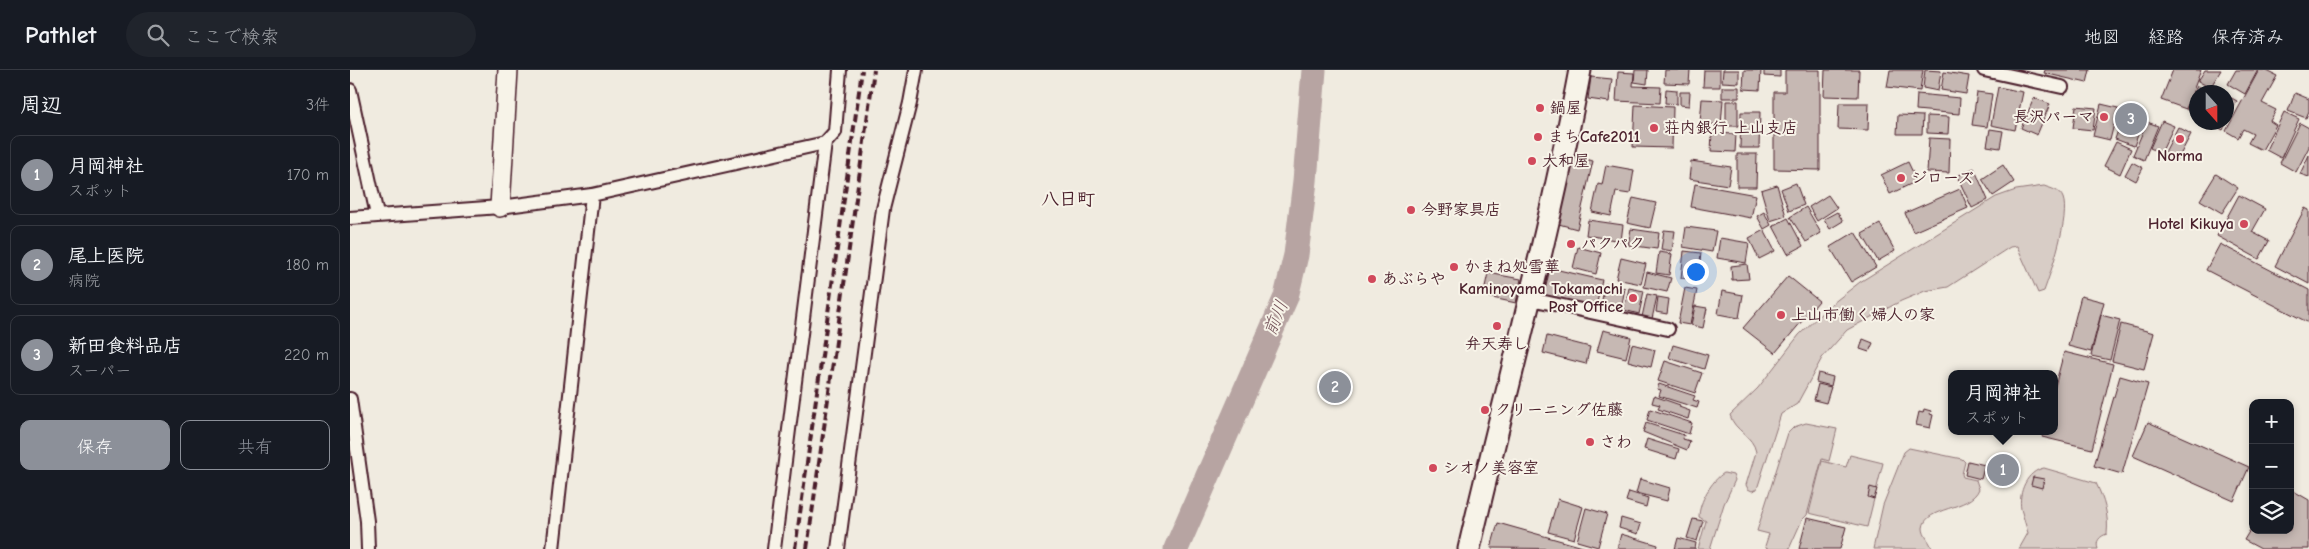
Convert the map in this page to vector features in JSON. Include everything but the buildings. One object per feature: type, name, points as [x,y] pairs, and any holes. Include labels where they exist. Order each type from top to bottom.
[{"type":"main road","points":[[1469,549],[1530,299],[1567,139],[1580,70]]},
{"type":"street","points":[[500,207],[508,70]]},
{"type":"street","points":[[774,549],[825,143],[835,132],[840,70]]},
{"type":"street","points":[[838,549],[883,209],[910,103],[916,70]]},
{"type":"street","points":[[1984,70],[2062,87]]},
{"type":"street","points":[[350,90],[377,215]]},
{"type":"street","points":[[350,218],[500,207],[592,195],[825,143]]},
{"type":"street","points":[[556,548],[592,195]]},
{"type":"street","points":[[1530,299],[1668,330]]},
{"type":"street","points":[[350,399],[367,521],[368,549]]},
{"type":"shaded area","points":[[2044,186],[2060,193],[2063,198],[2064,217],[2059,244],[2044,291],[2038,293],[2017,246],[2010,247],[1948,287],[1925,291],[1901,301],[1847,330],[1822,358],[1797,404],[1781,414],[1757,489],[1752,491],[1748,489],[1746,485],[1756,452],[1751,441],[1735,425],[1730,415],[1758,388],[1799,335],[1828,307],[1860,282],[1996,197],[2016,190]]},
{"type":"shaded area","points":[[1806,423],[1837,429],[1829,461],[1822,459],[1807,515],[1802,520],[1789,549],[1767,549],[1765,546],[1769,534],[1757,531],[1788,433],[1794,427]]},
{"type":"shaded area","points":[[1909,448],[1962,459],[1965,462],[1963,477],[1976,480],[1979,489],[1967,501],[1939,512],[1926,521],[1923,531],[1932,549],[1873,549],[1883,505],[1904,452]]},
{"type":"shaded area","points":[[1850,455],[1883,463],[1867,527],[1809,513],[1822,461],[1846,467]]},
{"type":"shaded area","points":[[2044,468],[2096,483],[2107,514],[2107,534],[2099,539],[2098,549],[2019,549],[2028,533],[2020,502],[2022,489],[2033,473]]},
{"type":"shaded area","points":[[1724,473],[1733,475],[1735,480],[1724,504],[1710,549],[1698,549],[1706,521],[1699,517],[1701,505],[1711,486]]},
{"type":"waterway","name":"前川","points":[[1176,549],[1286,297],[1296,255],[1305,181],[1314,70]]},
{"type":"railway","points":[[795,549],[862,70]]},
{"type":"railway","points":[[807,549],[874,70]]},
{"type":"place","name":"鍋屋","points":[[1540,108]]},
{"type":"place","name":"長沢パーマ","points":[[2104,117]]},
{"type":"place","name":"新田食料品店","points":[[2131,119]]},
{"type":"place","name":"荘内銀行 上山支店","points":[[1654,128]]},
{"type":"place","name":"まちCafe2011","points":[[1538,137]]},
{"type":"place","name":"Norma","points":[[2180,139]]},
{"type":"place","name":"大和屋","points":[[1532,161]]},
{"type":"place","name":"ジローズ","points":[[1901,178]]},
{"type":"place","name":"今野家具店","points":[[1411,210]]},
{"type":"place","name":"Hotel Kikuya","points":[[2244,224]]},
{"type":"place","name":"パクパク","points":[[1571,244]]},
{"type":"place","name":"かまね処雪華","points":[[1454,267]]},
{"type":"place","name":"あぶらや","points":[[1372,279]]},
{"type":"place","name":"Kaminoyama Tokamachi Post Office","points":[[1633,298]]},
{"type":"place","name":"上山市働く婦人の家","points":[[1781,315]]},
{"type":"place","name":"弁天寿し","points":[[1497,326]]},
{"type":"place","name":"尾上医院","points":[[1335,387]]},
{"type":"place","name":"クリーニング佐藤","points":[[1485,410]]},
{"type":"place","name":"さわ","points":[[1590,442]]},
{"type":"place","name":"シオノ美容室","points":[[1433,468]]},
{"type":"place","name":"月岡神社","points":[[2003,470]]},
{"type":"district","name":"八日町","points":[[1068,199]]}]
